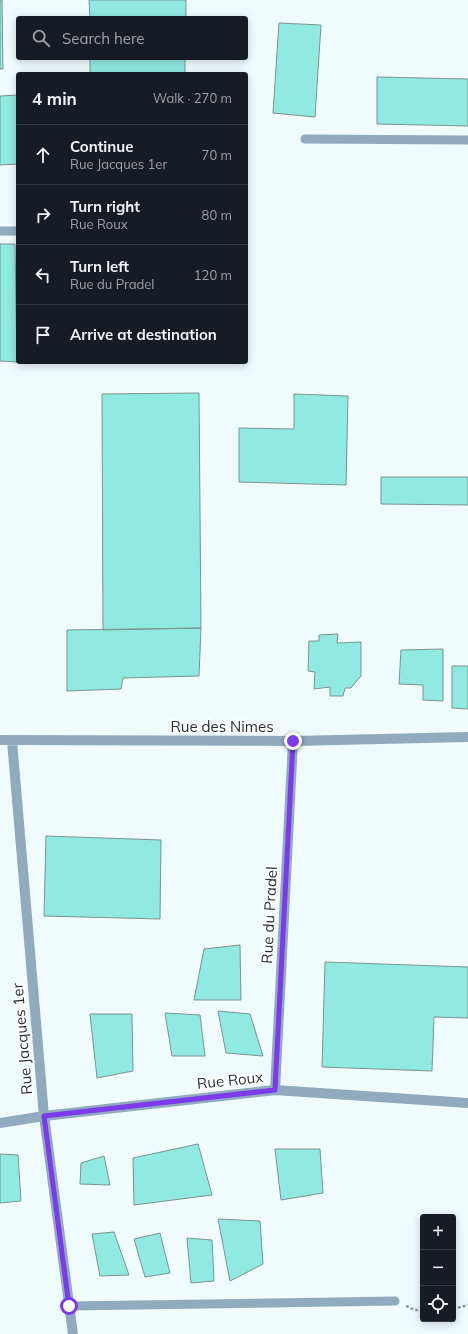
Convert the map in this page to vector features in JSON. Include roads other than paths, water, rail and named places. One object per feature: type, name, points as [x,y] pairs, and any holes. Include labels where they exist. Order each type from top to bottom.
[{"type":"street","name":"Rue des Nimes","points":[[0,740],[293,741],[468,737]]},
{"type":"street","name":"Rue Jacques 1er","points":[[12,741],[44,1116],[73,1334]]},
{"type":"street","name":"Rue du Pradel","points":[[275,1090],[293,741]]},
{"type":"street","name":"Rue Roux","points":[[0,1123],[44,1116],[275,1090],[468,1103]]},
{"type":"lane","points":[[305,139],[468,140]]},
{"type":"lane","points":[[0,231],[16,231]]},
{"type":"lane","points":[[69,1306],[394,1301]]}]
